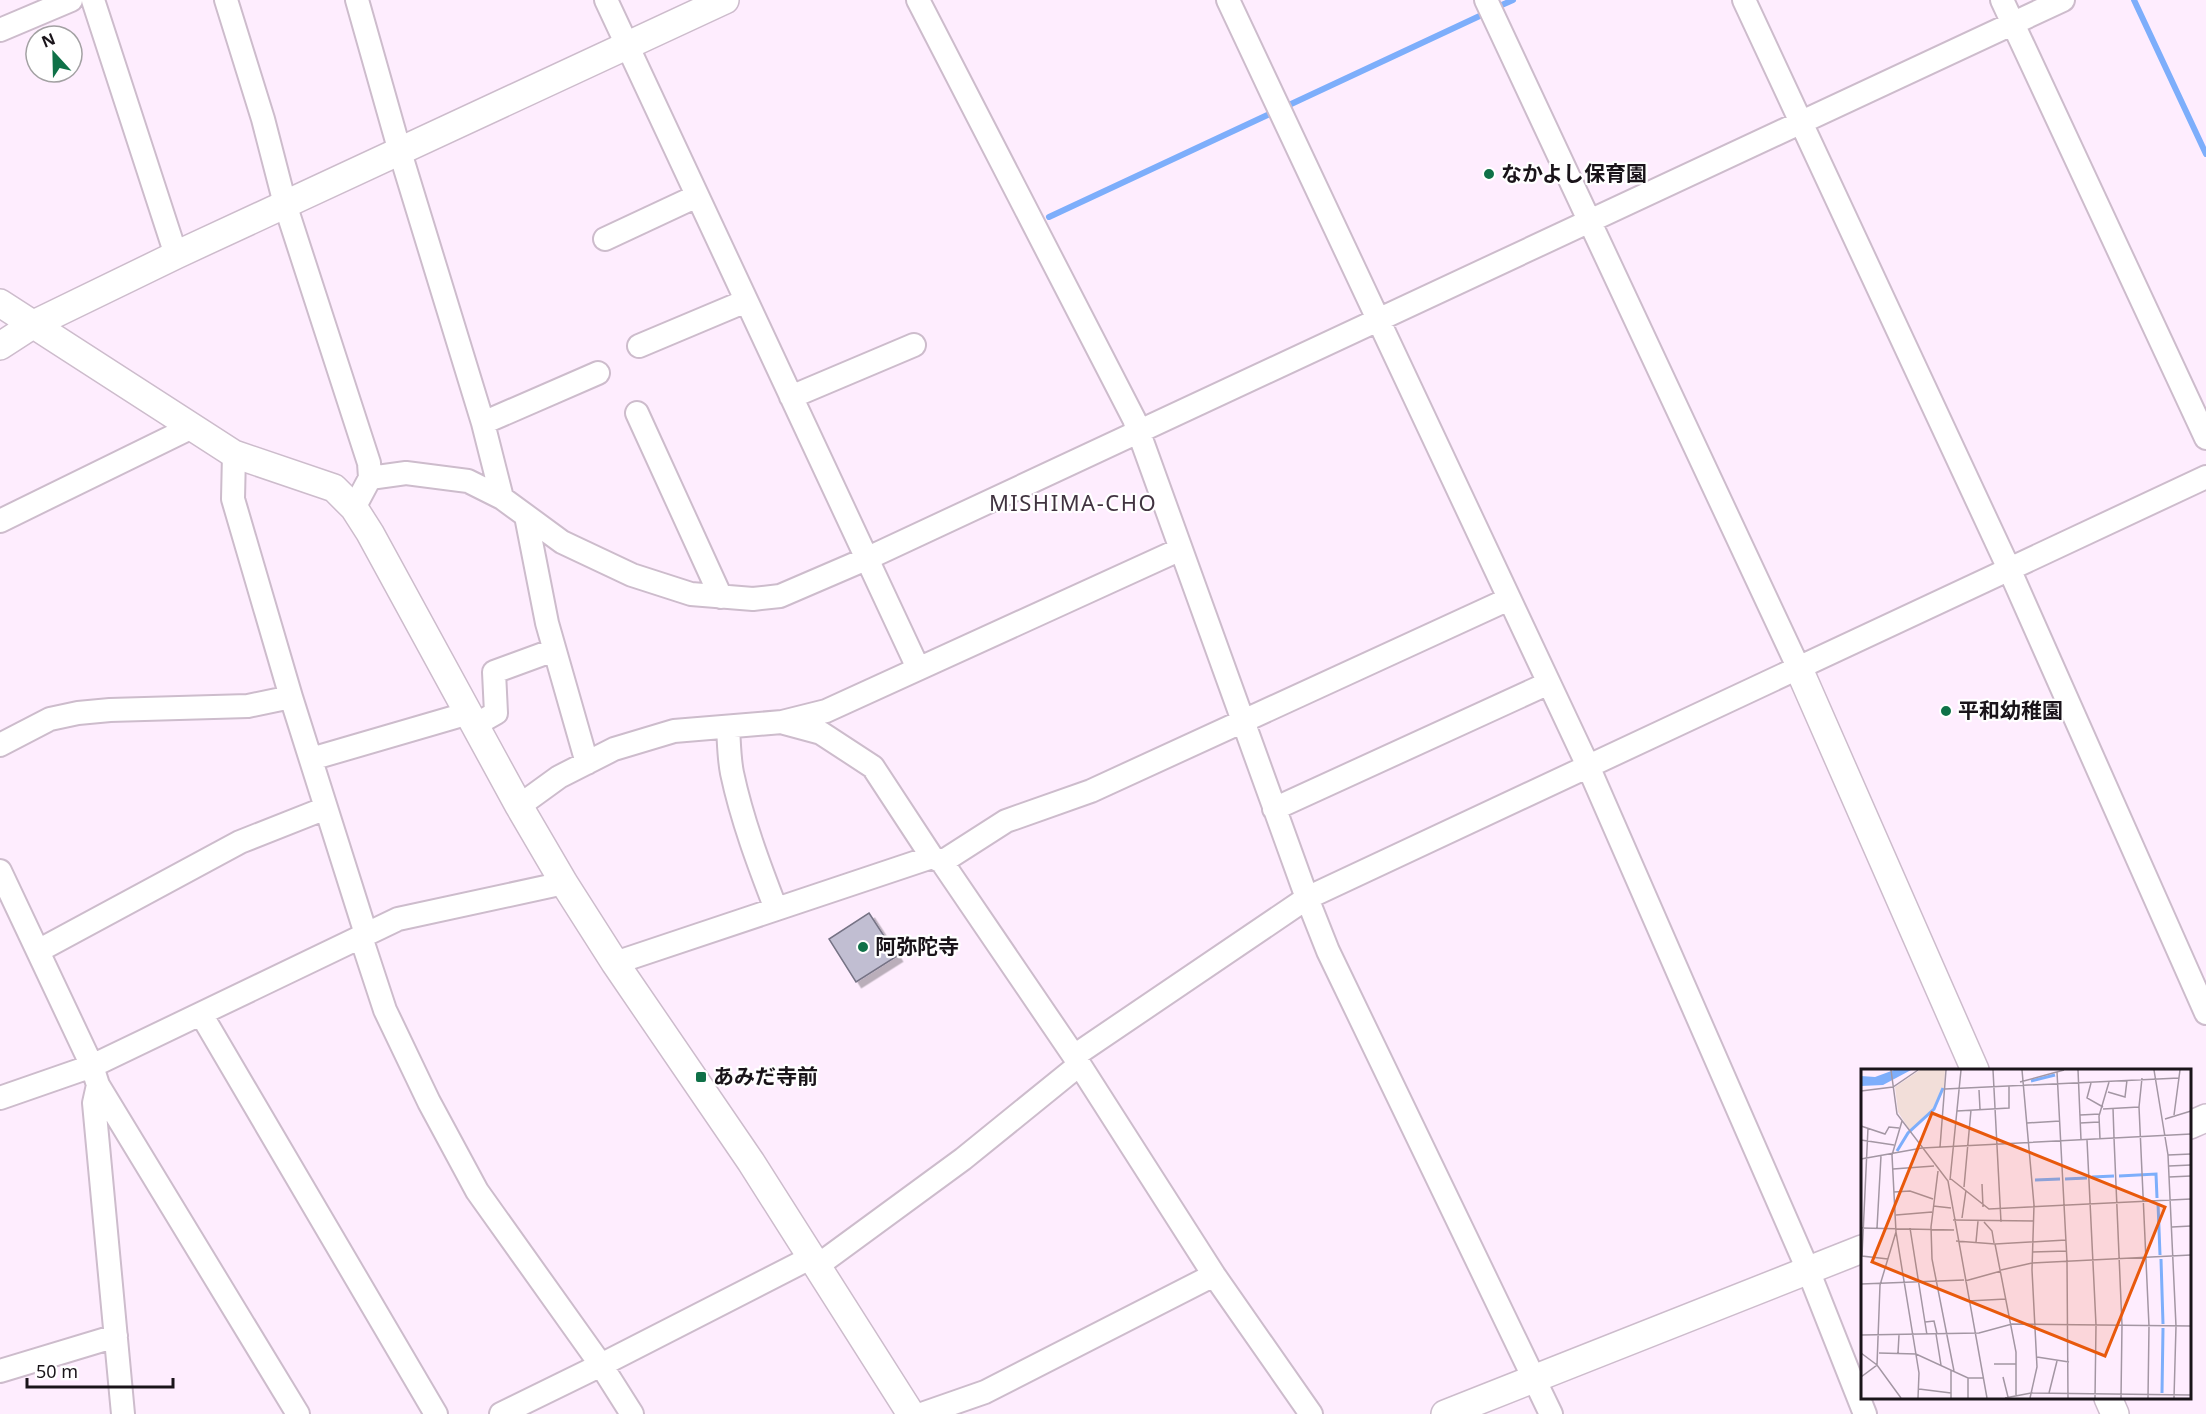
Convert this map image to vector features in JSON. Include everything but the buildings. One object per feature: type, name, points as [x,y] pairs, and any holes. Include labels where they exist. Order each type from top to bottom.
[{"type":"street","points":[[0,30],[71,0]]},
{"type":"street","points":[[93,0],[176,255]]},
{"type":"street","points":[[226,0],[263,119],[285,204],[369,464],[370,478],[354,508]]},
{"type":"street","points":[[357,0],[400,152],[483,423],[502,498]]},
{"type":"street","points":[[606,0],[918,668]]},
{"type":"street","points":[[0,346],[33,324],[176,255],[724,0]]},
{"type":"street","points":[[918,0],[1138,431],[1307,898],[1334,962],[1551,1414]]},
{"type":"street","points":[[1228,0],[1588,766],[1808,1270],[1865,1414]]},
{"type":"street","points":[[1486,0],[1799,669],[1974,1069]]},
{"type":"street","points":[[1744,0],[2010,571],[2206,1013]]},
{"type":"street","points":[[2002,0],[2206,438]]},
{"type":"street","points":[[370,478],[406,473],[468,481],[502,498],[561,542],[632,575],[691,594],[753,599],[780,596],[866,559],[2063,0]]},
{"type":"street","points":[[605,239],[697,196]]},
{"type":"street","points":[[639,346],[746,301]]},
{"type":"street","points":[[0,303],[234,454],[334,488],[354,508],[564,883],[615,963],[751,1162],[910,1414]]},
{"type":"street","points":[[791,397],[914,345]]},
{"type":"street","points":[[483,423],[598,373]]},
{"type":"street","points":[[637,413],[721,597]]},
{"type":"street","points":[[0,521],[192,428]]},
{"type":"street","points":[[234,454],[233,499],[364,935],[384,1010],[429,1102],[477,1191],[601,1365],[632,1414]]},
{"type":"street","points":[[501,1414],[815,1261],[963,1159],[1077,1061],[1307,898],[2010,571],[2206,477]]},
{"type":"street","points":[[526,516],[547,623],[587,763]]},
{"type":"street","points":[[519,806],[559,777],[614,749],[674,730],[782,722],[826,711],[1181,549]]},
{"type":"street","points":[[615,963],[776,909],[937,859],[1006,821],[1091,791],[1509,599]]},
{"type":"street","points":[[311,759],[496,712],[494,672],[554,650]]},
{"type":"street","points":[[1274,809],[1549,683]]},
{"type":"street","points":[[0,745],[50,719],[78,713],[248,706],[291,697]]},
{"type":"street","points":[[782,722],[821,734],[873,767],[1077,1061],[1214,1275],[1311,1414]]},
{"type":"street","points":[[728,727],[731,771],[750,838],[776,909]]},
{"type":"street","points":[[38,951],[240,842],[326,808]]},
{"type":"street","points":[[0,871],[95,1075],[298,1414]]},
{"type":"street","points":[[0,1098],[95,1075],[201,1014],[398,919],[564,883]]},
{"type":"street","points":[[201,1014],[436,1414]]},
{"type":"street","points":[[95,1075],[94,1102],[123,1414]]},
{"type":"street","points":[[2191,1125],[2206,1118]]},
{"type":"street","points":[[1445,1414],[1861,1250]]},
{"type":"street","points":[[922,1414],[985,1392],[1214,1275]]},
{"type":"street","points":[[0,1371],[116,1336]]},
{"type":"street","points":[[2108,1399],[2115,1414]]},
{"type":"waterway","points":[[1495,8],[1513,0]]},
{"type":"waterway","points":[[2134,0],[2206,154]]},
{"type":"waterway","points":[[1049,217],[1486,13]]},
{"type":"place","name":"なかよし保育園","points":[[1489,174]]},
{"type":"place","name":"平和幼稚園","points":[[1946,711]]},
{"type":"place","name":"阿弥陀寺","points":[[863,947]]},
{"type":"place","name":"あみだ寺前","points":[[701,1077]]},
{"type":"district","name":"MISHIMA-CHO","points":[[1073,503]]}]
